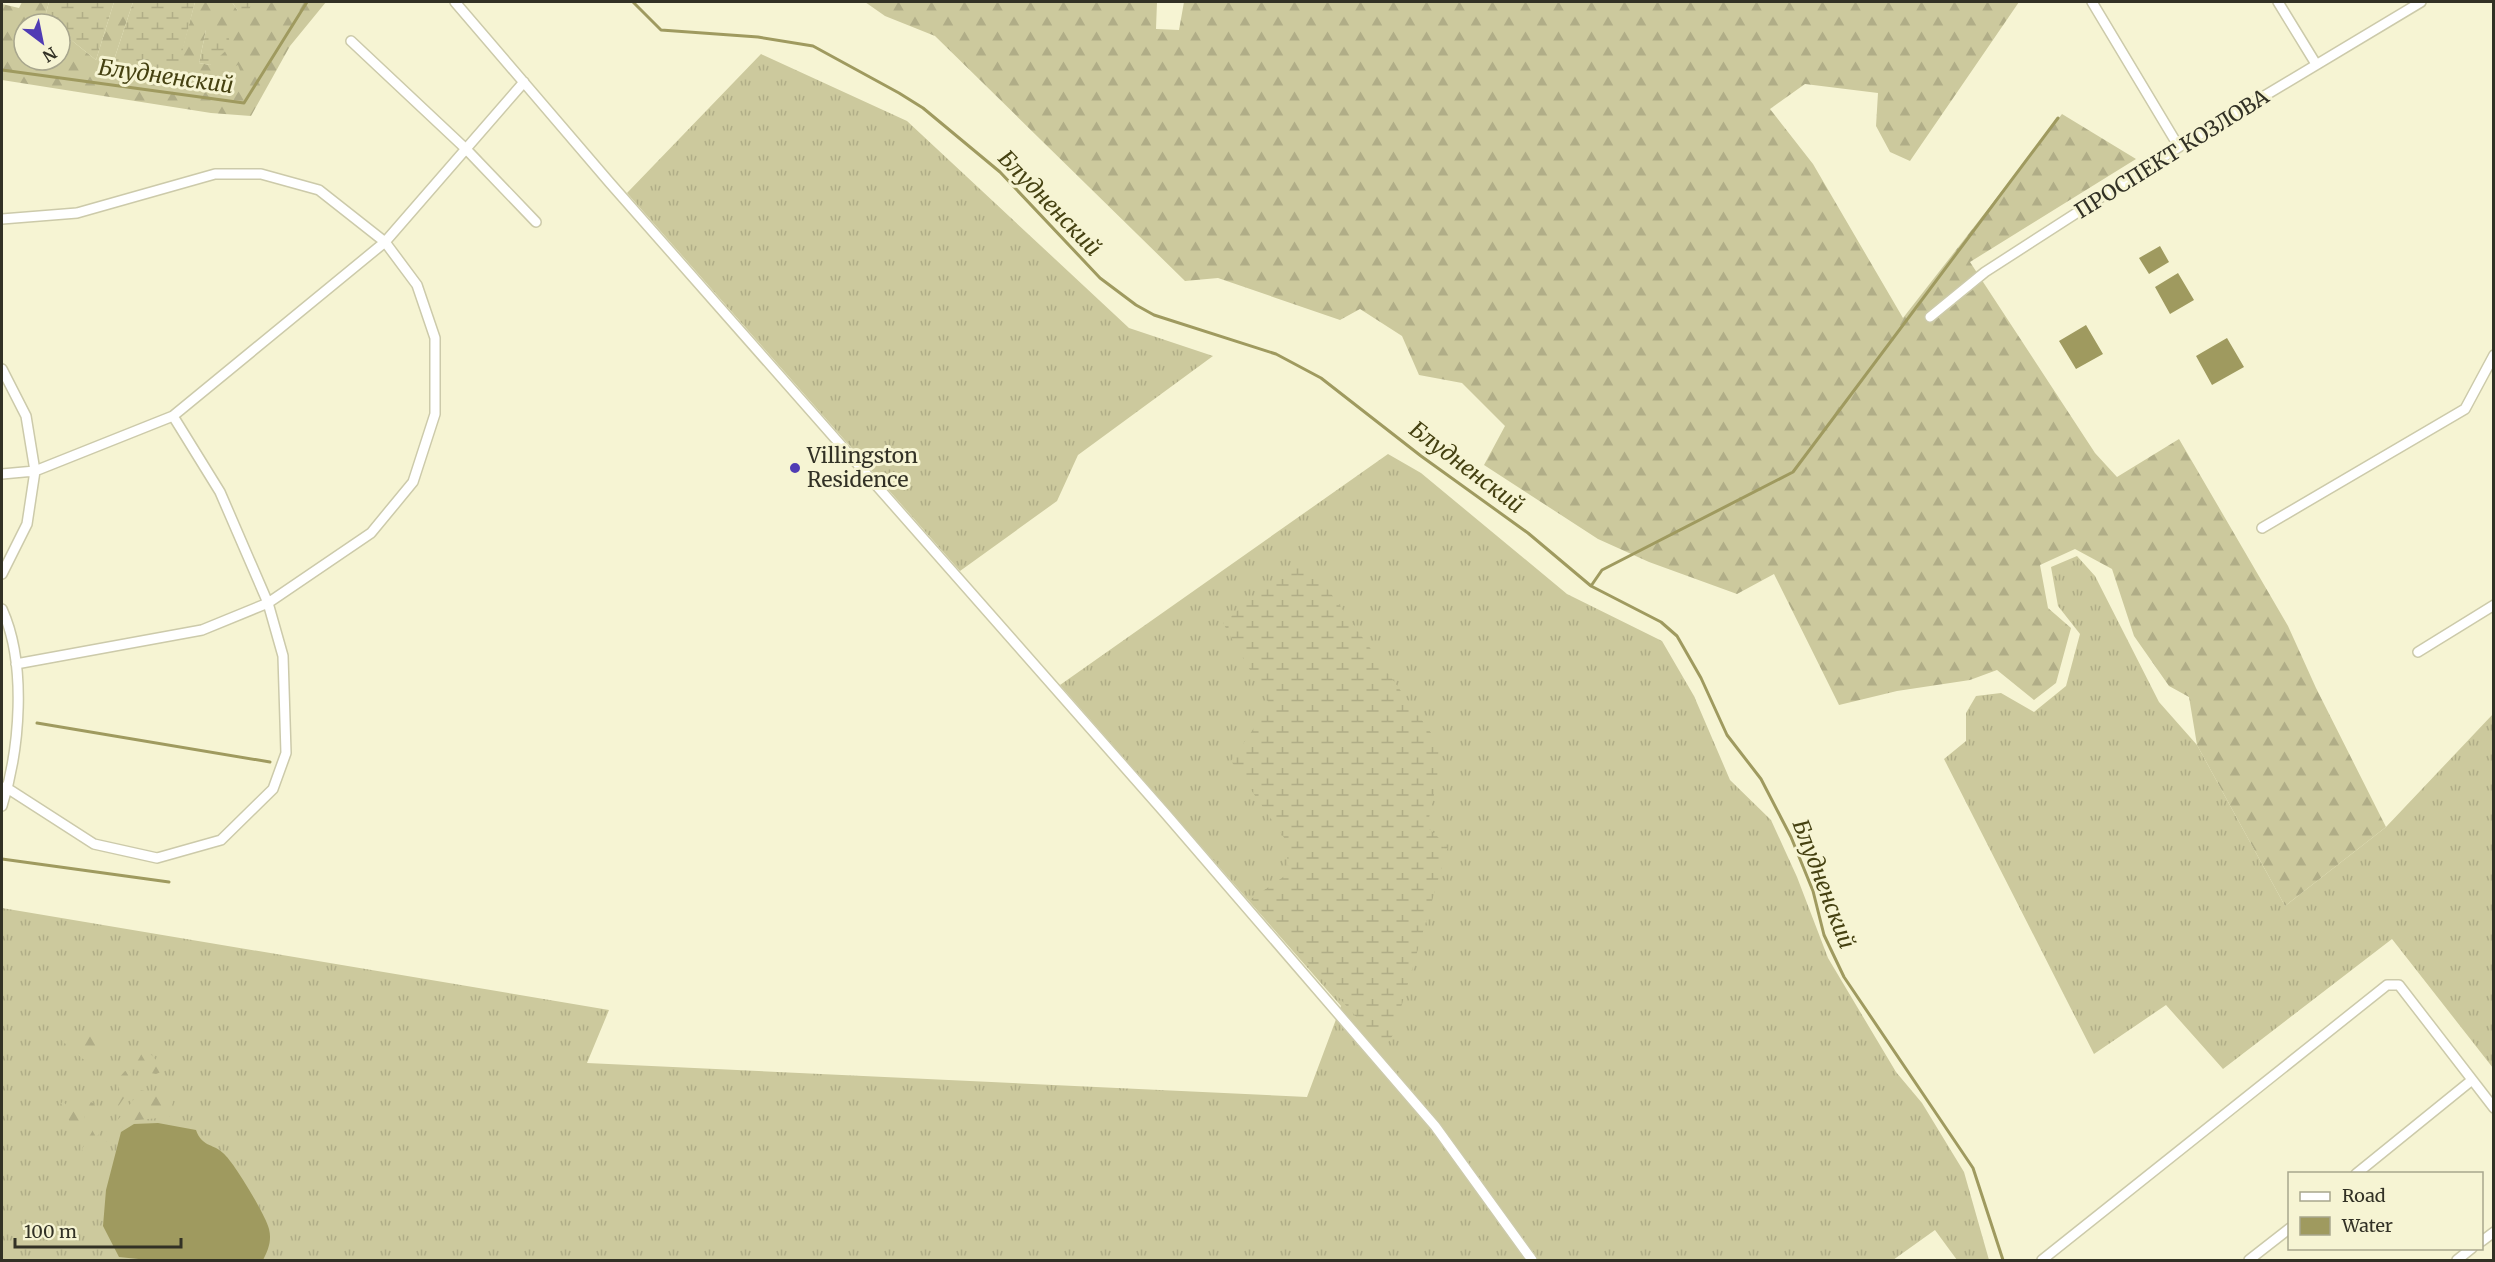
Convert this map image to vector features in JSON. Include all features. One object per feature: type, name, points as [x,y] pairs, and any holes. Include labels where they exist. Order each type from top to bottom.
[{"type":"street","points":[[455,2],[617,191],[1158,805],[1427,1117],[1532,1260]]},
{"type":"street","points":[[2092,2],[2179,147]]},
{"type":"street","points":[[2278,2],[2316,64]]},
{"type":"street","name":"ПРОСПЕКТ КОЗЛОВА","points":[[1930,317],[1985,272],[2179,147],[2421,2]]},
{"type":"street","points":[[351,41],[466,149],[536,222]]},
{"type":"street","points":[[2,474],[35,471],[172,416],[385,242],[524,82]]},
{"type":"street","points":[[2,219],[77,213],[215,174],[261,174],[319,190],[385,242],[417,285],[435,338],[435,414],[413,482],[371,533],[268,603],[202,630],[16,664]]},
{"type":"street","points":[[2262,528],[2465,409],[2493,355]]},
{"type":"street","points":[[2,369],[26,416],[35,471],[27,524],[2,574]]},
{"type":"street","points":[[4,788],[94,844],[157,858],[221,840],[273,789],[286,753],[283,656],[268,603],[220,492],[172,416]]},
{"type":"street","points":[[2418,652],[2493,605]]},
{"type":"street","points":[[2,609],[7,621],[16,664],[16,735],[2,806]]},
{"type":"street","points":[[2042,1260],[2386,985],[2399,985],[2493,1108]]},
{"type":"street","points":[[2357,1172],[2472,1080]]},
{"type":"street","points":[[2249,1260],[2288,1229]]},
{"type":"green space","points":[[22,2],[49,2],[46,12],[12,12],[12,72],[72,72],[72,41],[96,60],[114,2],[133,2],[111,69],[151,65],[174,80],[195,2],[232,2],[238,11],[253,2],[326,2],[290,46],[251,116],[211,113],[2,80],[2,4],[19,8]],"holes":[[[206,30],[228,30],[210,65],[199,63]]]},
{"type":"green space","points":[[49,2],[114,2],[96,60],[72,41],[72,12],[46,12]]},
{"type":"green space","points":[[133,2],[195,2],[175,80],[151,65],[111,69]]},
{"type":"green space","points":[[232,2],[253,2],[246,15],[238,11]]},
{"type":"green space","points":[[865,2],[1157,2],[1156,29],[1179,30],[1184,2],[2019,2],[1910,161],[1890,152],[1876,126],[1878,93],[1805,84],[1770,109],[1813,164],[1903,318],[2062,114],[2136,159],[1970,262],[2095,453],[2117,477],[2179,439],[2288,626],[2316,688],[2386,827],[2285,906],[2197,745],[2189,697],[2169,686],[2134,636],[2112,569],[2075,549],[2040,565],[2048,608],[2071,628],[2056,683],[2034,700],[1997,670],[1970,680],[1897,691],[1839,705],[1774,574],[1737,594],[1649,562],[1598,539],[1484,465],[1505,426],[1462,383],[1419,375],[1402,336],[1360,309],[1340,320],[1218,278],[1185,281],[935,36],[885,16]]},
{"type":"green space","points":[[206,30],[228,30],[230,47],[210,65],[199,63]]},
{"type":"green space","points":[[761,54],[907,121],[1129,328],[1213,356],[1078,455],[1057,501],[960,571],[627,193]]},
{"type":"green space","points":[[238,65],[241,73],[218,85],[214,75]]},
{"type":"green space","points":[[1388,454],[1421,473],[1567,594],[1662,641],[1694,696],[1730,780],[1771,820],[1797,877],[1828,958],[1896,1072],[1922,1103],[1964,1172],[1989,1260],[1957,1260],[1935,1230],[1893,1260],[2,1260],[2,908],[609,1010],[587,1063],[1307,1097],[1341,1006],[1060,685]]},
{"type":"green space","points":[[2077,556],[2095,576],[2159,702],[2197,745],[2285,906],[2386,827],[2493,714],[2493,1068],[2392,939],[2223,1069],[2166,1005],[2094,1054],[1944,759],[1966,741],[1966,713],[1976,696],[2001,693],[2034,712],[2066,686],[2080,634],[2058,606],[2051,567]]},
{"type":"green space","points":[[1295,561],[1314,570],[1439,744],[1437,781],[1427,827],[1448,846],[1393,1035],[1384,1048],[1251,899],[1289,873],[1285,839],[1231,761],[1270,705],[1223,623]]},
{"type":"green space","points":[[93,1032],[103,1039],[105,1049],[95,1063],[83,1059],[60,1039]]},
{"type":"green space","points":[[145,1048],[156,1060],[161,1072],[156,1074],[141,1071],[137,1062]]},
{"type":"green space","points":[[125,1071],[130,1071],[135,1082],[115,1111],[120,1096],[118,1079]]},
{"type":"green space","points":[[141,1090],[174,1098],[169,1117],[127,1121],[112,1140],[100,1143]]},
{"type":"green space","points":[[63,1101],[71,1111],[87,1109],[91,1102],[96,1105],[98,1115],[95,1120],[85,1115],[82,1132],[70,1122],[60,1105]]},
{"type":"green space","points":[[108,1121],[84,1155],[82,1149],[93,1130]]},
{"type":"water","points":[[2160,246],[2169,262],[2149,274],[2139,258]]},
{"type":"water","points":[[2178,273],[2194,300],[2170,314],[2155,287]]},
{"type":"water","points":[[2086,325],[2103,354],[2076,369],[2059,341]]},
{"type":"water","points":[[2227,338],[2244,367],[2212,385],[2196,356]]},
{"type":"water","points":[[158,1123],[196,1130],[204,1142],[228,1158],[267,1222],[270,1241],[263,1260],[148,1260],[119,1257],[103,1226],[106,1190],[121,1132],[134,1124]]},
{"type":"waterway","name":"Блудненский","points":[[2,70],[244,103],[307,2]]},
{"type":"waterway","name":"Блудненский","points":[[633,2],[661,30],[758,37],[813,46],[899,93],[923,108],[1000,172],[1100,278],[1136,305],[1154,315],[1276,354],[1321,378],[1421,456],[1528,533],[1591,586],[1661,622],[1677,636],[1701,678],[1727,735],[1761,779],[1791,837],[1813,891],[1824,935],[1844,977],[1973,1168],[2003,1260]]},
{"type":"waterway","points":[[1591,586],[1602,570],[1793,472],[2058,118]]},
{"type":"waterway","points":[[37,723],[270,762]]},
{"type":"waterway","points":[[2,859],[169,882]]},
{"type":"place","name":"Villingston Residence","points":[[795,468]]}]
